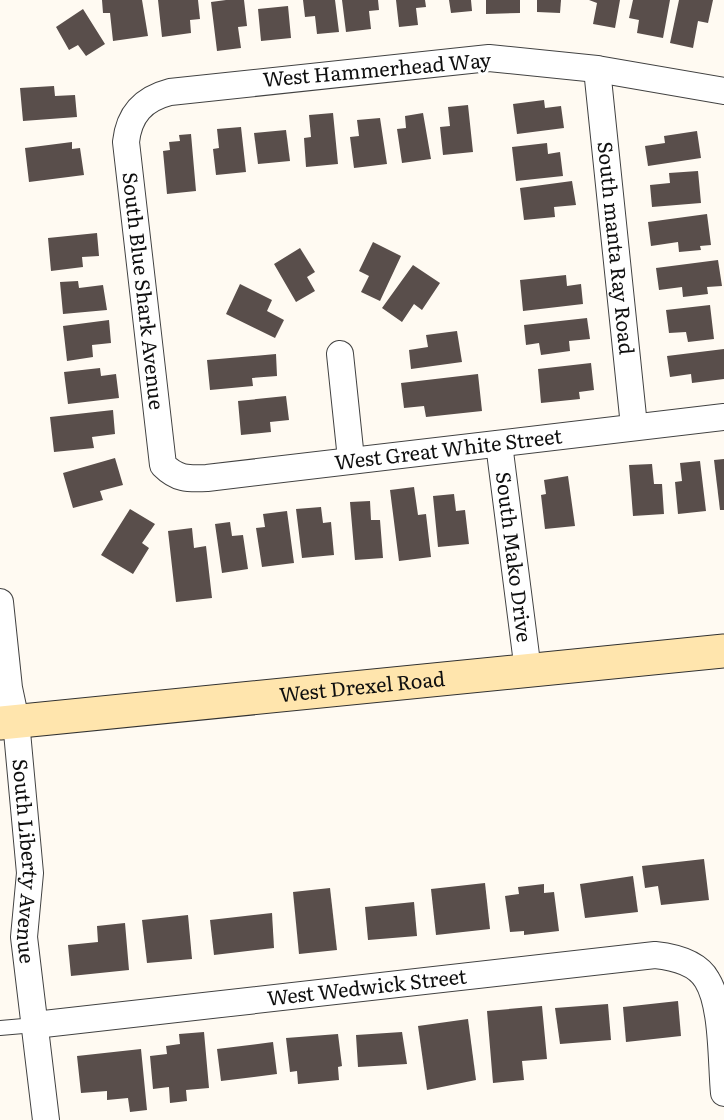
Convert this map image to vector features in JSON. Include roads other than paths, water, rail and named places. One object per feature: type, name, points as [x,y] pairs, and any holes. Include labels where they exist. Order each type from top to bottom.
[{"type":"street","name":"West Hammerhead Way","points":[[136,106],[159,95],[184,89],[489,58],[597,69],[724,91]]},
{"type":"street","name":"South manta Ray Road","points":[[597,69],[634,426]]},
{"type":"street","name":"South Blue Shark Avenue","points":[[136,106],[126,142],[164,465],[173,475]]},
{"type":"street","points":[[340,354],[351,459]]},
{"type":"street","name":"West Great White Street","points":[[173,475],[186,480],[207,478],[351,459],[724,417]]},
{"type":"street","name":"South Mako Drive","points":[[500,444],[528,672]]},
{"type":"street","name":"South Liberty Avenue","points":[[0,602],[9,688],[8,722],[30,873],[24,937],[46,1120]]},
{"type":"street","name":"West Drexel Road","points":[[8,722],[724,651]]},
{"type":"street","name":"West Wedwick Street","points":[[35,1025],[655,955],[697,962],[707,979],[715,1003],[724,1093]]},
{"type":"lane","points":[[0,1028],[35,1025]]}]
